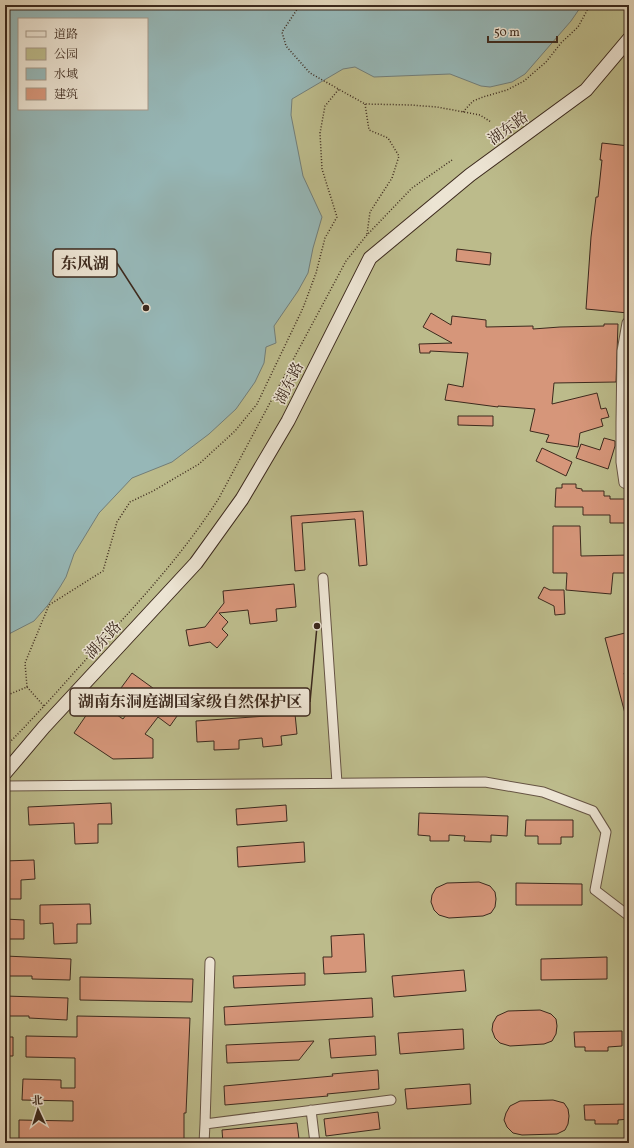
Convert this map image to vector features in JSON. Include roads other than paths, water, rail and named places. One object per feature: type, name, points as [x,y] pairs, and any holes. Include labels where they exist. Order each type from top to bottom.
[{"type":"street","name":"湖东路","points":[[5,772],[196,563],[242,499],[288,421],[370,258],[470,175],[586,90],[629,39]]},
{"type":"street","points":[[629,321],[627,323],[621,462],[624,483],[629,485]]},
{"type":"street","points":[[323,578],[337,783]]},
{"type":"street","points":[[5,786],[485,782],[543,792],[593,811],[606,832],[595,890],[629,916]]},
{"type":"street","points":[[204,1143],[210,962]]},
{"type":"street","points":[[205,1124],[391,1100]]},
{"type":"street","points":[[311,1110],[315,1143]]},
{"type":"water","points":[[5,5],[582,5],[571,21],[525,74],[512,82],[490,87],[481,86],[450,74],[374,77],[355,67],[343,69],[292,99],[291,115],[303,176],[322,217],[313,248],[308,273],[298,291],[274,326],[276,343],[266,347],[264,363],[255,382],[236,409],[209,434],[172,462],[132,478],[99,513],[74,554],[66,577],[60,587],[48,605],[34,621],[5,636]]},
{"type":"place","name":"东风湖","points":[[146,308]]},
{"type":"place","name":"湖南东洞庭湖国家级自然保护区","points":[[317,626]]}]
